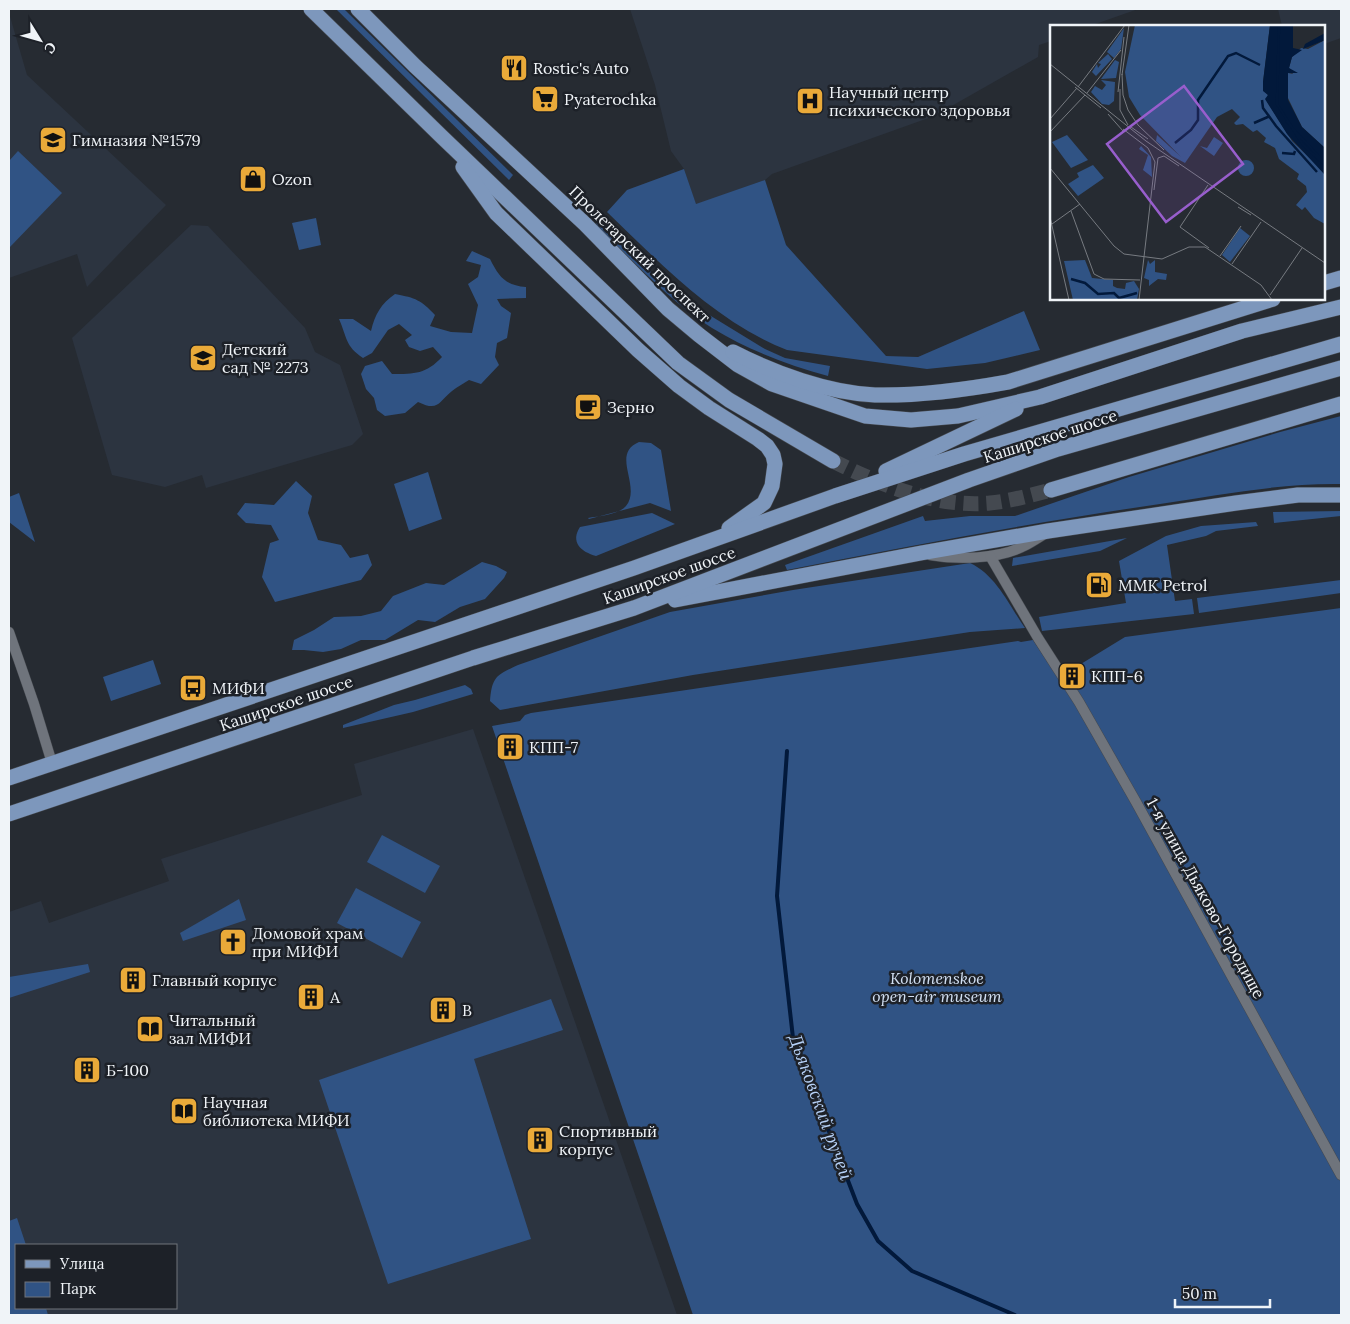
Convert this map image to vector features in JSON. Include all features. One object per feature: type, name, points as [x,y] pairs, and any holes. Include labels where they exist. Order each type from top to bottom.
[{"type":"main road","points":[[311,9],[678,363],[729,400],[833,461]]},
{"type":"main road","name":"Пролетарский проспект","points":[[358,9],[415,66],[585,224],[668,309],[738,365],[772,384],[865,416],[911,420],[958,416],[1040,397]]},
{"type":"main road","points":[[440,135],[496,212],[638,350],[678,386],[758,439],[767,446],[773,455],[775,472],[772,486],[764,502],[734,525],[707,542]]},
{"type":"main road","points":[[1325,283],[1341,278]]},
{"type":"main road","points":[[699,335],[754,362],[818,384],[856,393],[920,395],[966,390],[1008,382],[1270,300]]},
{"type":"main road","points":[[835,496],[1040,397],[1242,331],[1341,307]]},
{"type":"main road","name":"Каширское шоссе","points":[[9,778],[634,568],[835,496],[964,454],[1341,344]]},
{"type":"main road","name":"Каширское шоссе","points":[[9,814],[473,658],[634,608],[960,484],[1058,449],[1341,368]]},
{"type":"main road","points":[[1051,490],[1341,404]]},
{"type":"main road","points":[[634,608],[1048,531],[1254,500],[1298,495],[1341,495]]},
{"type":"street","points":[[922,553],[950,559],[990,556],[1022,548],[1048,531]]},
{"type":"street","name":"1-я улица Дьяково-Городище","points":[[990,556],[1038,638],[1079,702],[1136,802],[1341,1175]]},
{"type":"street","points":[[9,632],[36,710],[52,764]]},
{"type":"shaded area","name":"Научный центр психического здоровья","points":[[630,9],[1138,9],[1093,25],[1050,25],[1050,41],[1039,45],[1038,57],[934,116],[772,174],[765,180],[696,205],[684,169],[671,151],[655,85]]},
{"type":"shaded area","points":[[1278,9],[1341,9],[1341,38],[1325,44],[1325,25],[1282,25]]},
{"type":"shaded area","name":"Гимназия №1579","points":[[9,13],[27,75],[166,205],[87,287],[77,254],[9,278]]},
{"type":"shaded area","name":"Детский сад № 2273","points":[[191,225],[208,226],[305,328],[315,352],[340,365],[363,434],[352,445],[206,488],[202,475],[165,487],[112,475],[72,338]]},
{"type":"shaded area","points":[[473,729],[677,1315],[9,1315],[9,912],[41,901],[49,923],[169,881],[161,859],[362,795],[354,764]]},
{"type":"green space","points":[[336,9],[344,9],[513,175],[509,180]]},
{"type":"green space","points":[[18,151],[62,193],[9,248],[9,161]]},
{"type":"green space","points":[[684,169],[696,204],[765,180],[786,245],[886,356],[918,357],[1024,311],[1040,350],[985,363],[927,369],[787,350],[761,338],[713,308],[691,290],[607,212],[627,190]]},
{"type":"green space","points":[[316,218],[321,245],[299,250],[292,223]]},
{"type":"green space","points":[[596,220],[653,274],[706,313],[765,349],[785,358],[830,366],[828,376],[768,356],[712,328],[681,306],[652,280],[597,227]]},
{"type":"green space","points":[[472,251],[490,259],[496,271],[508,282],[526,287],[526,298],[497,299],[501,306],[511,313],[507,338],[497,343],[495,357],[499,365],[481,384],[469,380],[434,406],[418,402],[405,413],[385,416],[377,410],[374,398],[366,389],[361,374],[365,366],[382,361],[392,374],[414,373],[431,367],[442,357],[433,347],[420,351],[409,347],[405,340],[412,335],[399,324],[388,330],[372,353],[363,358],[357,354],[347,341],[339,319],[353,319],[371,331],[379,310],[395,294],[413,298],[426,306],[435,315],[430,326],[451,332],[472,333],[478,305],[468,284],[478,277],[481,265],[466,261]]},
{"type":"green space","points":[[1341,416],[1341,484],[1296,485],[1228,493],[1020,526],[787,570],[785,565],[923,516],[925,521],[970,516],[1015,516],[1129,477]]},
{"type":"green space","points":[[639,442],[651,443],[661,450],[671,511],[650,503],[618,511],[626,506],[630,498],[631,489],[626,462],[627,454],[631,447]]},
{"type":"green space","points":[[428,472],[442,519],[409,531],[394,484]]},
{"type":"green space","points":[[296,481],[312,496],[308,513],[318,540],[341,545],[350,558],[368,554],[372,565],[361,580],[275,602],[262,577],[270,543],[279,540],[271,525],[246,523],[237,514],[245,503],[274,505]]},
{"type":"green space","points":[[19,493],[35,542],[9,522],[9,497]]},
{"type":"green space","points":[[1341,511],[1341,516],[1274,523],[1273,512]]},
{"type":"green space","points":[[652,513],[675,524],[596,556],[586,552],[577,542],[577,532],[580,527]]},
{"type":"green space","points":[[1256,522],[1258,526],[1216,531],[1206,536],[1167,545],[1175,601],[1192,599],[1194,614],[1042,631],[1039,617],[1126,603],[1119,561],[1166,536],[1201,526]]},
{"type":"green space","points":[[1127,538],[1100,551],[1012,566],[1013,558]]},
{"type":"green space","points":[[482,562],[507,572],[485,599],[460,607],[435,622],[418,620],[385,640],[361,640],[341,649],[323,652],[292,650],[294,640],[334,617],[361,616],[381,611],[393,596],[426,583],[444,585]]},
{"type":"green space","points":[[970,563],[979,568],[995,583],[1025,628],[970,632],[693,675],[500,710],[490,701],[494,681],[500,674],[511,668],[670,612],[793,590]]},
{"type":"green space","points":[[1341,580],[1341,593],[1199,613],[1197,598]]},
{"type":"green space","name":"Kolomenskoe open-air museum","points":[[1341,608],[1341,1315],[693,1315],[492,726],[520,721],[525,715],[531,713],[1018,641],[1033,640],[1058,678],[1125,637]]},
{"type":"green space","points":[[153,660],[161,684],[111,701],[103,677]]},
{"type":"green space","points":[[465,685],[471,689],[473,694],[413,712],[343,728],[343,725],[394,705]]},
{"type":"green space","points":[[382,835],[440,866],[425,893],[367,862]]},
{"type":"green space","points":[[356,888],[421,922],[402,958],[337,923]]},
{"type":"green space","points":[[239,899],[246,920],[183,941],[180,933]]},
{"type":"green space","points":[[88,964],[90,972],[9,998],[9,977]]},
{"type":"green space","points":[[551,999],[563,1030],[474,1059],[531,1239],[388,1284],[319,1080]]},
{"type":"green space","points":[[17,1218],[26,1244],[15,1244],[15,1309],[46,1309],[48,1315],[9,1315],[9,1221]]},
{"type":"waterway","name":"Дьяковский ручей","points":[[787,751],[777,896],[793,1038],[857,1204],[878,1241],[912,1271],[1015,1315]]},
{"type":"tunnel","points":[[833,461],[909,493],[949,502],[990,503],[1051,490]]},
{"type":"place","name":"Rostic's Auto","points":[[514,68]]},
{"type":"place","name":"Pyaterochka","points":[[545,99]]},
{"type":"place","name":"Научный центр психического здоровья","points":[[810,101]]},
{"type":"place","name":"Гимназия №1579","points":[[53,140]]},
{"type":"place","name":"Ozon","points":[[253,179]]},
{"type":"place","name":"Детский сад № 2273","points":[[203,358]]},
{"type":"place","name":"Зерно","points":[[588,407]]},
{"type":"place","name":"ММК Petrol","points":[[1099,585]]},
{"type":"place","name":"КПП-6","points":[[1072,676]]},
{"type":"place","name":"МИФИ","points":[[193,688]]},
{"type":"place","name":"КПП-7","points":[[510,747]]},
{"type":"place","name":"Домовой храм при МИФИ","points":[[233,942]]},
{"type":"place","name":"Главный корпус","points":[[133,980]]},
{"type":"place","name":"А","points":[[311,997]]},
{"type":"place","name":"В","points":[[443,1010]]},
{"type":"place","name":"Читальный зал МИФИ","points":[[150,1029]]},
{"type":"place","name":"Б-100","points":[[87,1070]]},
{"type":"place","name":"Научная библиотека МИФИ","points":[[184,1111]]},
{"type":"place","name":"Спортивный корпус","points":[[540,1140]]}]
